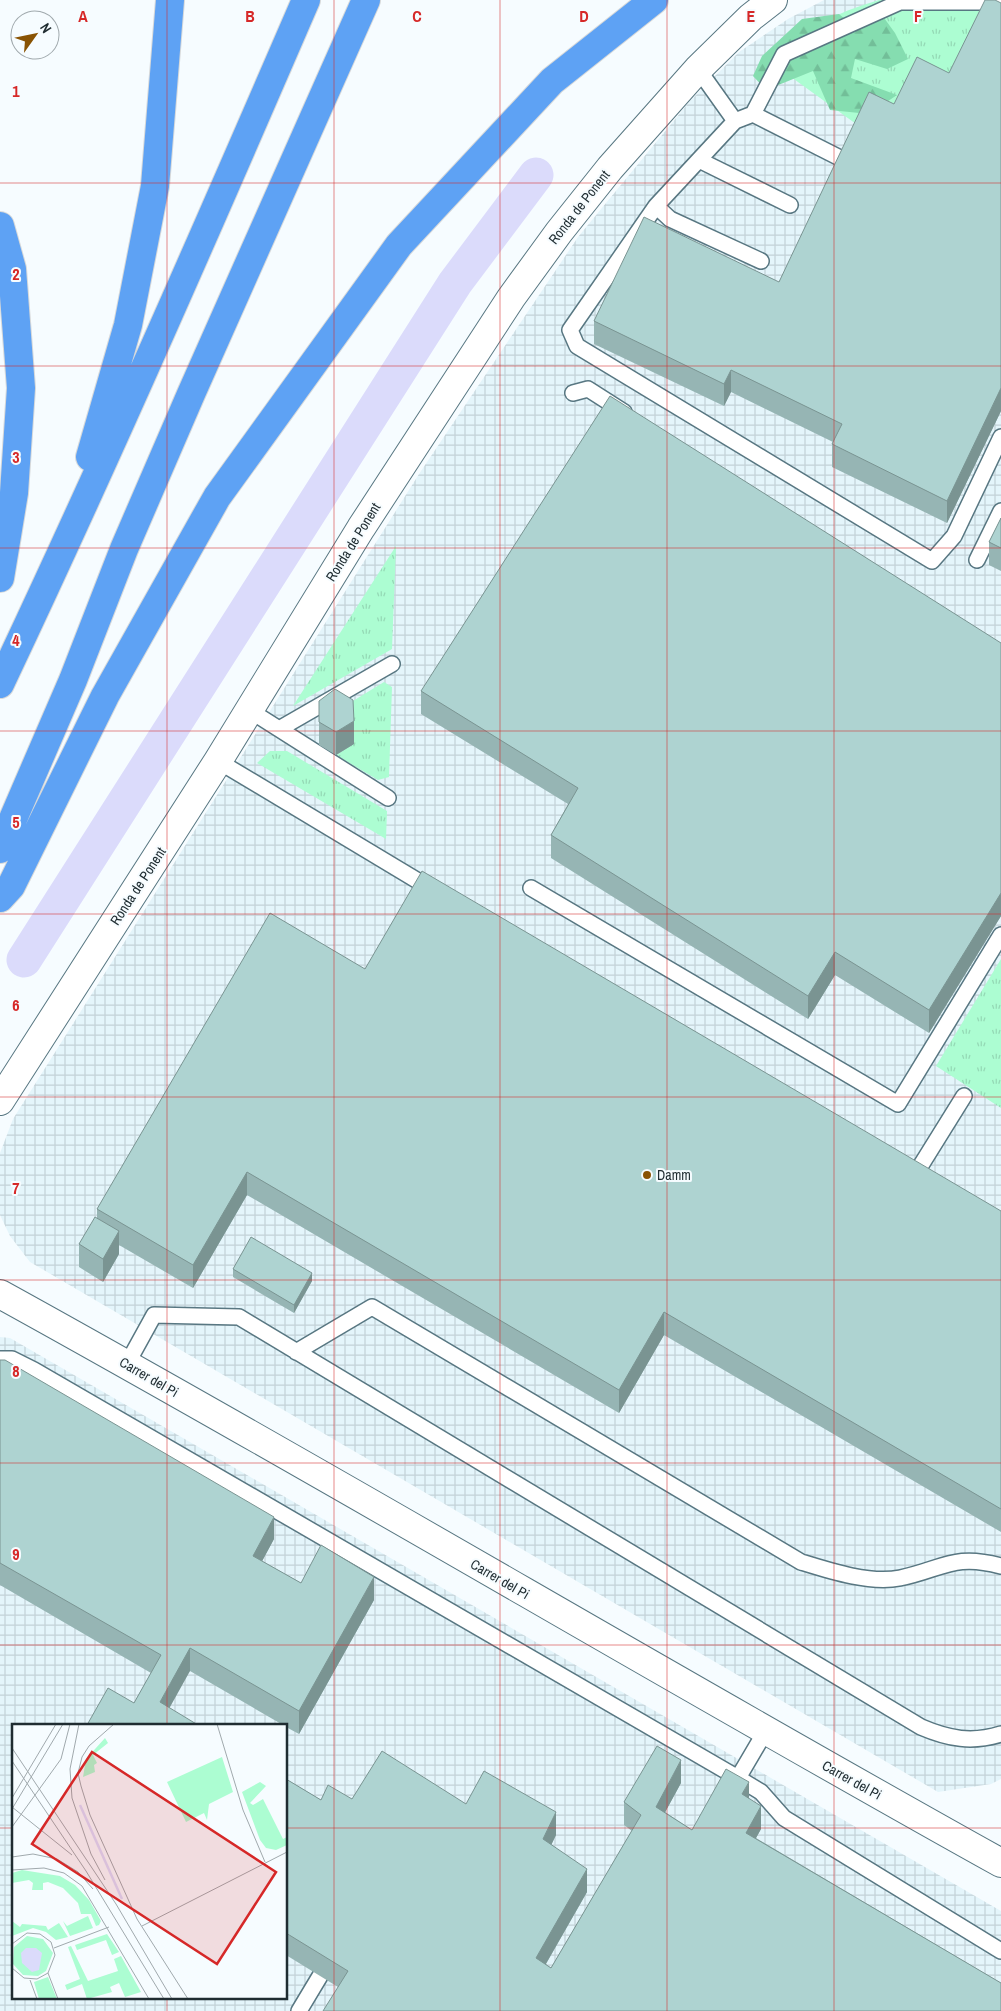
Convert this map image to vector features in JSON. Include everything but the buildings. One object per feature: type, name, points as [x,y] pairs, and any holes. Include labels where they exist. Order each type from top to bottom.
[{"type":"highway","points":[[65,548],[128,325],[155,186],[170,0]]},
{"type":"highway","points":[[0,684],[65,548],[186,279],[306,0]]},
{"type":"highway","points":[[0,849],[73,680],[124,549],[366,0]]},
{"type":"highway","points":[[0,898],[11,886],[104,696],[217,497],[388,260],[399,245],[552,81],[654,0]]},
{"type":"highway","points":[[0,226],[12,269],[21,388],[14,493],[0,578]]},
{"type":"street","name":"Ronda de Ponent","points":[[0,1101],[218,761],[361,528],[511,298],[559,232],[610,168],[698,68],[765,6]]},
{"type":"street","name":"Carrer del Pi","points":[[0,1294],[127,1364],[765,1732],[1001,1863]]},
{"type":"lane","points":[[1001,2],[900,2],[784,54],[753,114],[735,121],[656,206],[570,330],[577,346],[932,561],[954,536],[1001,436]]},
{"type":"lane","points":[[698,68],[735,121]]},
{"type":"lane","points":[[753,114],[838,157]]},
{"type":"lane","points":[[699,160],[790,205]]},
{"type":"lane","points":[[656,206],[670,219],[761,261]]},
{"type":"lane","points":[[573,393],[588,389],[638,421]]},
{"type":"lane","points":[[977,560],[1001,511]]},
{"type":"lane","points":[[279,728],[392,664]]},
{"type":"lane","points":[[249,710],[388,798]]},
{"type":"lane","points":[[218,761],[450,900]]},
{"type":"lane","points":[[531,888],[898,1104],[1001,935]]},
{"type":"lane","points":[[913,1178],[964,1096]]},
{"type":"lane","points":[[896,1169],[929,1187]]},
{"type":"lane","points":[[296,1352],[372,1307],[801,1562],[849,1577],[898,1578],[957,1560],[980,1560],[1001,1566]]},
{"type":"lane","points":[[127,1364],[154,1315],[239,1317],[921,1727],[942,1736],[963,1740],[985,1739],[1001,1734]]},
{"type":"lane","points":[[0,1360],[12,1358],[34,1370],[738,1778],[760,1792],[784,1818],[1001,1951]]},
{"type":"lane","points":[[738,1778],[765,1732]]},
{"type":"lane","points":[[299,2011],[320,1976]]},
{"type":"shaded area","points":[[824,0],[1001,0],[1001,1779],[991,1784],[938,1792],[30,1262],[10,1236],[0,1215],[0,1153],[13,1119],[419,474],[578,237],[690,101],[739,52],[788,19]]},
{"type":"shaded area","points":[[0,1337],[10,1338],[1001,1911],[1001,2011],[0,2011]]},
{"type":"green space","points":[[879,0],[1001,0],[949,96],[894,127],[863,129],[762,56],[818,24]]},
{"type":"green space","points":[[879,11],[895,33],[908,59],[887,69],[855,59],[851,78],[897,95],[869,114],[830,110],[813,71],[766,90],[753,76],[762,56],[802,19],[839,14],[854,27]]},
{"type":"green space","points":[[396,546],[392,649],[293,706]]},
{"type":"green space","points":[[384,682],[392,687],[389,777],[378,780],[336,755],[354,743],[335,712]]},
{"type":"green space","points":[[270,751],[287,751],[387,811],[386,839],[257,763]]},
{"type":"green space","points":[[1001,959],[1001,1108],[936,1066]]},
{"type":"waterway","points":[[24,960],[455,283],[536,175]]},
{"type":"place","name":"Damm","points":[[647,1175]]}]
